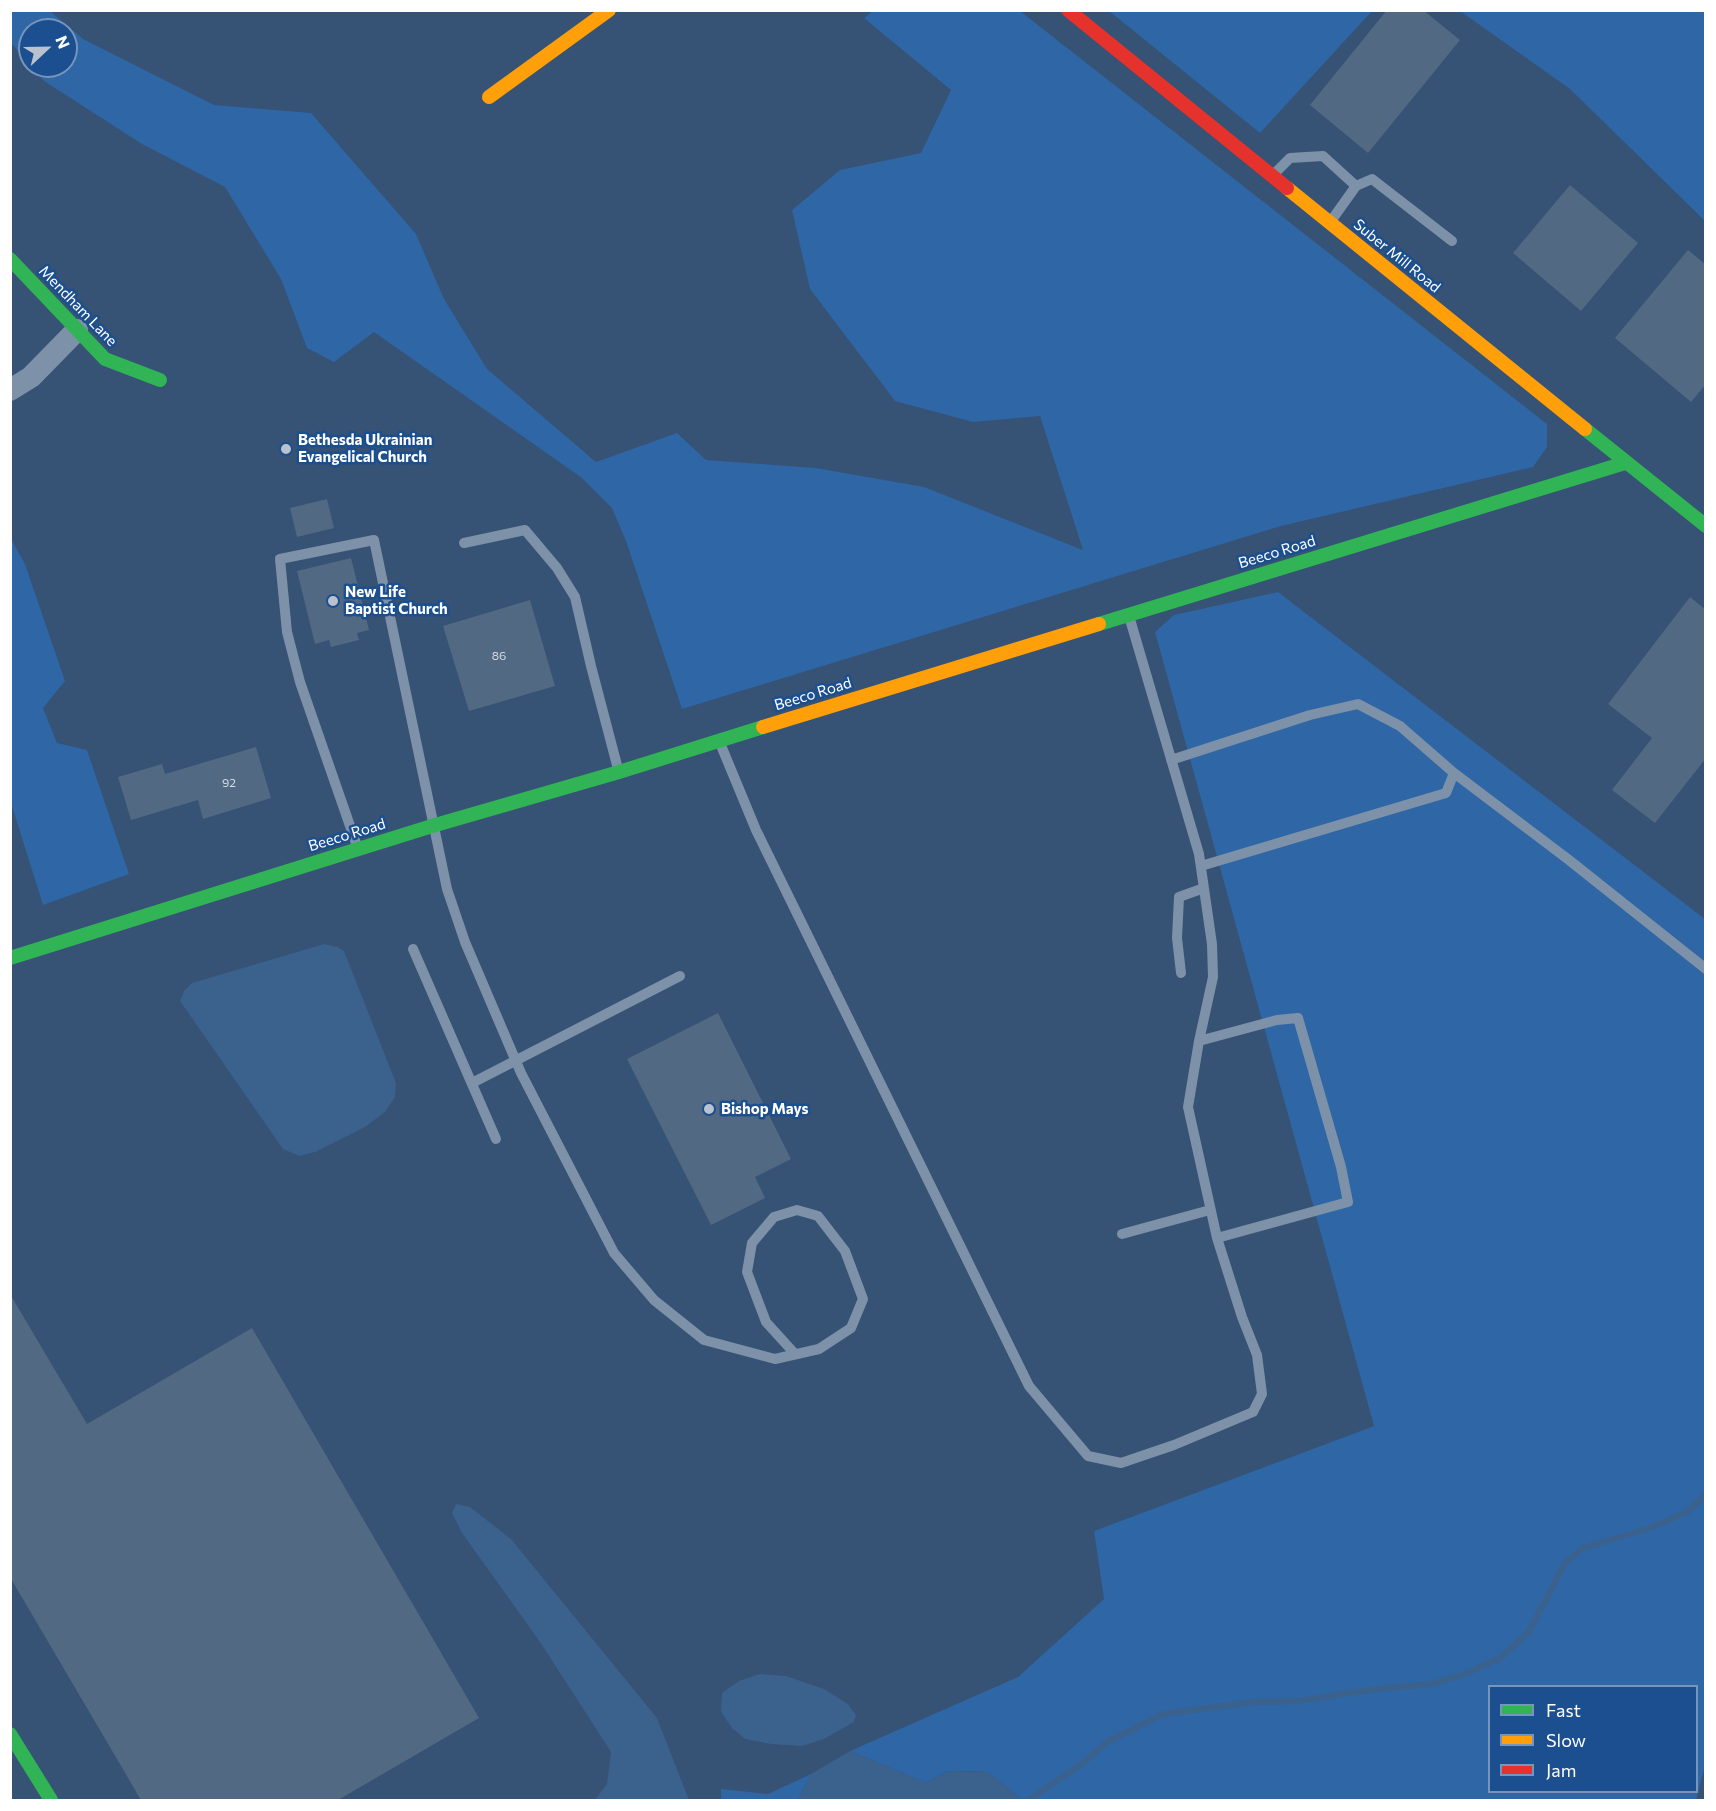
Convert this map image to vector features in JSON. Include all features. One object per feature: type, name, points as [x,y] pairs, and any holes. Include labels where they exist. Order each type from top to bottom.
[{"type":"street","points":[[489,97],[609,10]]},
{"type":"street","name":"Suber Mill Road","points":[[1068,10],[1579,423],[1625,463],[1706,526]]},
{"type":"street","name":"Mendham Lane","points":[[10,260],[105,359],[160,380]]},
{"type":"street","points":[[10,390],[31,377],[77,330]]},
{"type":"street","name":"Beeco Road","points":[[10,958],[432,826],[619,772],[1625,463]]},
{"type":"street","points":[[10,1734],[51,1800]]},
{"type":"lane","points":[[1272,177],[1290,158],[1323,156],[1356,186]]},
{"type":"lane","points":[[1329,223],[1356,186],[1372,178],[1452,240]]},
{"type":"lane","points":[[464,543],[525,530],[557,568],[575,597],[619,772]]},
{"type":"lane","points":[[358,849],[300,682],[287,632],[280,559],[374,540],[447,889],[465,942],[516,1061],[614,1253],[654,1300],[704,1340],[775,1359],[819,1349],[851,1328],[863,1299],[845,1251],[818,1216],[797,1210],[774,1217],[752,1243],[747,1272],[766,1323],[795,1354]]},
{"type":"lane","points":[[719,740],[761,840],[1029,1386],[1088,1456],[1121,1462],[1174,1445],[1253,1412],[1262,1394],[1257,1355],[1216,1238],[1188,1107],[1213,977],[1212,944],[1201,866],[1129,616]]},
{"type":"lane","points":[[1171,760],[1310,715],[1358,704],[1400,726],[1454,773],[1569,860],[1706,969]]},
{"type":"lane","points":[[1201,866],[1446,792],[1454,773]]},
{"type":"lane","points":[[1181,973],[1177,938],[1179,897],[1204,888]]},
{"type":"lane","points":[[413,949],[496,1139]]},
{"type":"lane","points":[[472,1083],[680,976]]},
{"type":"lane","points":[[1199,1041],[1277,1020],[1298,1018],[1341,1167],[1348,1202],[1216,1238]]},
{"type":"lane","points":[[1122,1234],[1210,1210]]},
{"type":"shaded area","points":[[10,11],[50,11],[58,18],[18,18],[18,51],[11,43]]},
{"type":"shaded area","points":[[873,11],[1020,11],[1547,424],[1547,447],[1533,467],[1281,526],[682,709],[626,541],[612,508],[582,478],[374,332],[334,362],[307,348],[281,279],[225,187],[142,144],[41,78],[78,78],[78,35],[214,105],[311,113],[416,234],[444,299],[487,369],[596,462],[677,433],[706,460],[816,468],[924,487],[1083,550],[1040,416],[973,422],[895,401],[810,289],[792,210],[840,170],[921,153],[951,90],[864,18]]},
{"type":"shaded area","points":[[1109,11],[1372,11],[1260,133]]},
{"type":"shaded area","points":[[1460,11],[1705,11],[1705,221],[1570,89]]},
{"type":"shaded area","points":[[10,537],[25,564],[65,681],[43,708],[57,743],[87,750],[129,874],[43,905],[11,803]]},
{"type":"shaded area","points":[[1278,592],[1705,919],[1706,1761],[1698,1792],[1698,1685],[1488,1685],[1488,1793],[1698,1793],[1696,1800],[1022,1800],[988,1772],[948,1771],[926,1783],[850,1751],[1018,1677],[1104,1599],[1094,1531],[1374,1426],[1155,632],[1174,615]]},
{"type":"shaded area","points":[[324,944],[344,951],[396,1083],[395,1097],[385,1112],[365,1127],[315,1152],[299,1156],[283,1149],[180,1001],[184,991],[192,983]]},
{"type":"shaded area","points":[[456,1504],[470,1507],[511,1539],[657,1718],[689,1800],[595,1800],[607,1784],[611,1752],[540,1642],[462,1533],[452,1513]]},
{"type":"shaded area","points":[[760,1674],[786,1676],[824,1689],[848,1704],[856,1715],[854,1722],[824,1739],[802,1746],[745,1739],[732,1728],[721,1712],[722,1693],[739,1681]]},
{"type":"shaded area","points":[[850,1751],[926,1783],[948,1771],[988,1772],[1022,1800],[798,1800],[811,1774]]},
{"type":"shaded area","points":[[811,1774],[798,1800],[721,1800],[721,1789],[768,1794]]},
{"type":"building","points":[[1387,10],[1423,10],[1460,40],[1368,153],[1310,105]]},
{"type":"building","points":[[1570,185],[1638,243],[1581,311],[1513,253]]},
{"type":"building","points":[[1688,250],[1706,265],[1706,384],[1691,402],[1615,338]]},
{"type":"building","points":[[327,499],[334,528],[297,537],[290,508]]},
{"type":"building","name":"New Life Baptist Church","points":[[351,558],[369,630],[357,633],[359,640],[331,647],[329,640],[315,644],[297,571]]},
{"type":"building","points":[[1690,597],[1706,610],[1706,758],[1655,823],[1612,790],[1652,738],[1608,704]]},
{"type":"building","points":[[530,600],[555,686],[469,711],[443,626]]},
{"type":"building","points":[[256,747],[271,798],[203,819],[198,800],[131,820],[118,777],[162,764],[165,774]]},
{"type":"building","name":"Bishop Mays","points":[[718,1013],[791,1159],[755,1177],[765,1198],[711,1225],[627,1059]]},
{"type":"building","points":[[10,1294],[87,1424],[252,1328],[479,1718],[338,1800],[141,1800],[10,1577]]},
{"type":"waterway","points":[[1028,1800],[1083,1763],[1107,1742],[1163,1714],[1254,1702],[1298,1701],[1369,1690],[1432,1684],[1465,1674],[1500,1658],[1528,1633],[1565,1563],[1583,1548],[1650,1528],[1687,1512],[1706,1494]]},
{"type":"traffic: fast","points":[[10,259],[105,359],[160,380]]},
{"type":"traffic: fast","points":[[1585,429],[1706,526]]},
{"type":"traffic: fast","points":[[1099,624],[1625,463]]},
{"type":"traffic: fast","points":[[10,958],[432,826],[619,772],[763,727]]},
{"type":"traffic: fast","points":[[10,1734],[51,1800]]},
{"type":"traffic: slow","points":[[489,97],[609,10]]},
{"type":"traffic: slow","points":[[1287,188],[1585,429]]},
{"type":"traffic: slow","points":[[763,727],[1099,624]]},
{"type":"traffic: jam","points":[[1068,10],[1287,188]]},
{"type":"place","name":"Bethesda Ukrainian Evangelical Church","points":[[286,449]]},
{"type":"place","name":"New Life Baptist Church","points":[[333,601]]},
{"type":"place","name":"Bishop Mays","points":[[709,1109]]}]
